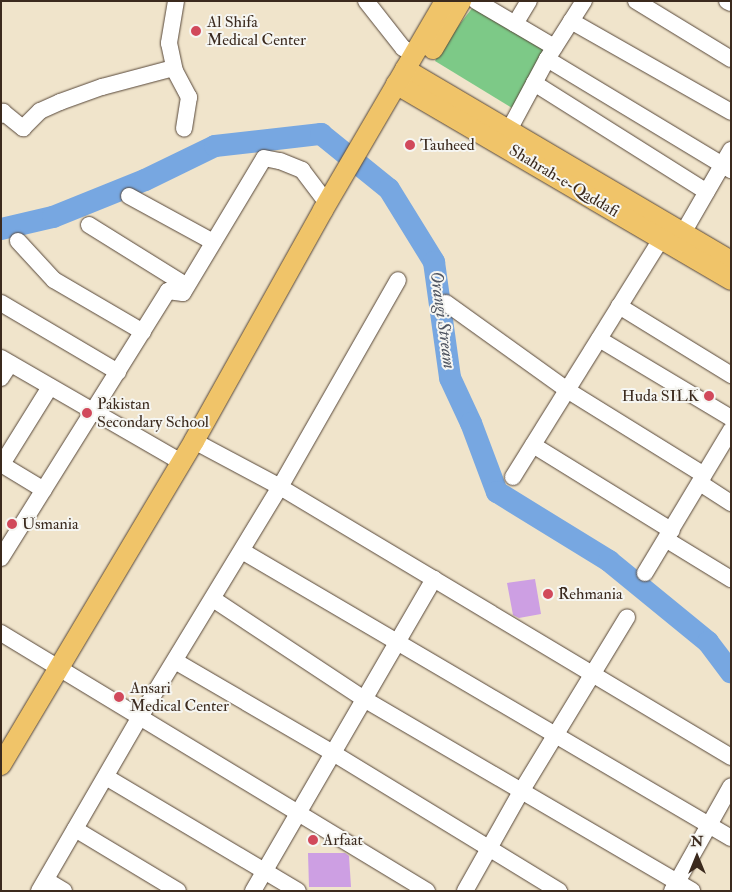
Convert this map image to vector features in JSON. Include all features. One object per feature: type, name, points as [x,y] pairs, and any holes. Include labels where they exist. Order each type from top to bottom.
[{"type":"main road","points":[[405,79],[445,1]]},
{"type":"main road","points":[[1,765],[194,441],[325,207],[405,79],[461,1]]},
{"type":"main road","name":"Shahrah-e-Qaddafi","points":[[405,79],[509,130],[731,261]]},
{"type":"main road","name":"Shahrah-e-Qaddafi","points":[[405,79],[731,280]]},
{"type":"street","points":[[176,1],[169,43],[174,68],[189,97],[184,129]]},
{"type":"street","points":[[366,1],[403,48],[405,79]]},
{"type":"street","points":[[476,1],[515,24],[550,53],[727,167]]},
{"type":"street","points":[[515,24],[529,1]]},
{"type":"street","points":[[509,130],[550,53],[584,1]]},
{"type":"street","points":[[636,1],[731,59]]},
{"type":"street","points":[[727,1],[731,3]]},
{"type":"street","points":[[571,22],[730,110]]},
{"type":"street","points":[[1,116],[3,112],[23,128],[40,111],[60,102],[102,87],[174,68]]},
{"type":"street","points":[[534,83],[707,192]]},
{"type":"street","points":[[683,233],[707,192],[727,167],[731,150]]},
{"type":"street","points":[[1,558],[168,291],[183,293],[264,158],[280,161],[302,170],[325,207]]},
{"type":"street","points":[[129,196],[213,242]]},
{"type":"street","points":[[89,225],[187,286]]},
{"type":"street","points":[[513,477],[661,238]]},
{"type":"street","points":[[18,241],[54,280],[143,332]]},
{"type":"street","points":[[64,891],[43,885],[140,717],[213,600],[280,486],[398,280]]},
{"type":"street","points":[[1,303],[118,372]]},
{"type":"street","points":[[446,303],[567,390],[702,479],[731,503]]},
{"type":"street","points":[[619,306],[731,375]]},
{"type":"street","points":[[599,339],[730,429],[670,535],[645,573]]},
{"type":"street","points":[[1,378],[6,361],[181,462]]},
{"type":"street","points":[[44,490],[2,464],[50,387]]},
{"type":"street","points":[[194,441],[280,486],[731,757]]},
{"type":"street","points":[[533,444],[670,535],[731,579]]},
{"type":"street","points":[[242,550],[731,838]]},
{"type":"street","points":[[253,891],[434,579]]},
{"type":"street","points":[[213,600],[364,699],[522,790],[674,887],[692,891]]},
{"type":"street","points":[[465,891],[522,790],[627,617]]},
{"type":"street","points":[[1,633],[427,891]]},
{"type":"street","points":[[175,660],[333,753],[560,891]]},
{"type":"street","points":[[106,777],[298,891]]},
{"type":"street","points":[[674,887],[731,786]]},
{"type":"street","points":[[75,829],[178,891]]},
{"type":"green space","points":[[473,7],[546,48],[512,108],[435,61],[442,47]]},
{"type":"building","points":[[535,579],[541,614],[519,618],[513,615],[507,583]]},
{"type":"building","points":[[308,853],[345,853],[349,856],[351,887],[309,887]]},
{"type":"waterway","name":"Orangi Stream","points":[[1,229],[53,217],[145,180],[215,146],[321,134],[389,189],[434,262],[450,378],[471,423],[497,492],[609,561],[708,642],[731,672]]},
{"type":"place","name":"Al Shifa Medical Center","points":[[196,31]]},
{"type":"place","name":"Tauheed","points":[[410,145]]},
{"type":"place","name":"Huda SILK","points":[[709,396]]},
{"type":"place","name":"Pakistan Secondary School","points":[[87,413]]},
{"type":"place","name":"Usmania","points":[[12,524]]},
{"type":"place","name":"Rehmania","points":[[548,594]]},
{"type":"place","name":"Ansari Medical Center","points":[[119,697]]},
{"type":"place","name":"Arfaat","points":[[313,840]]}]
